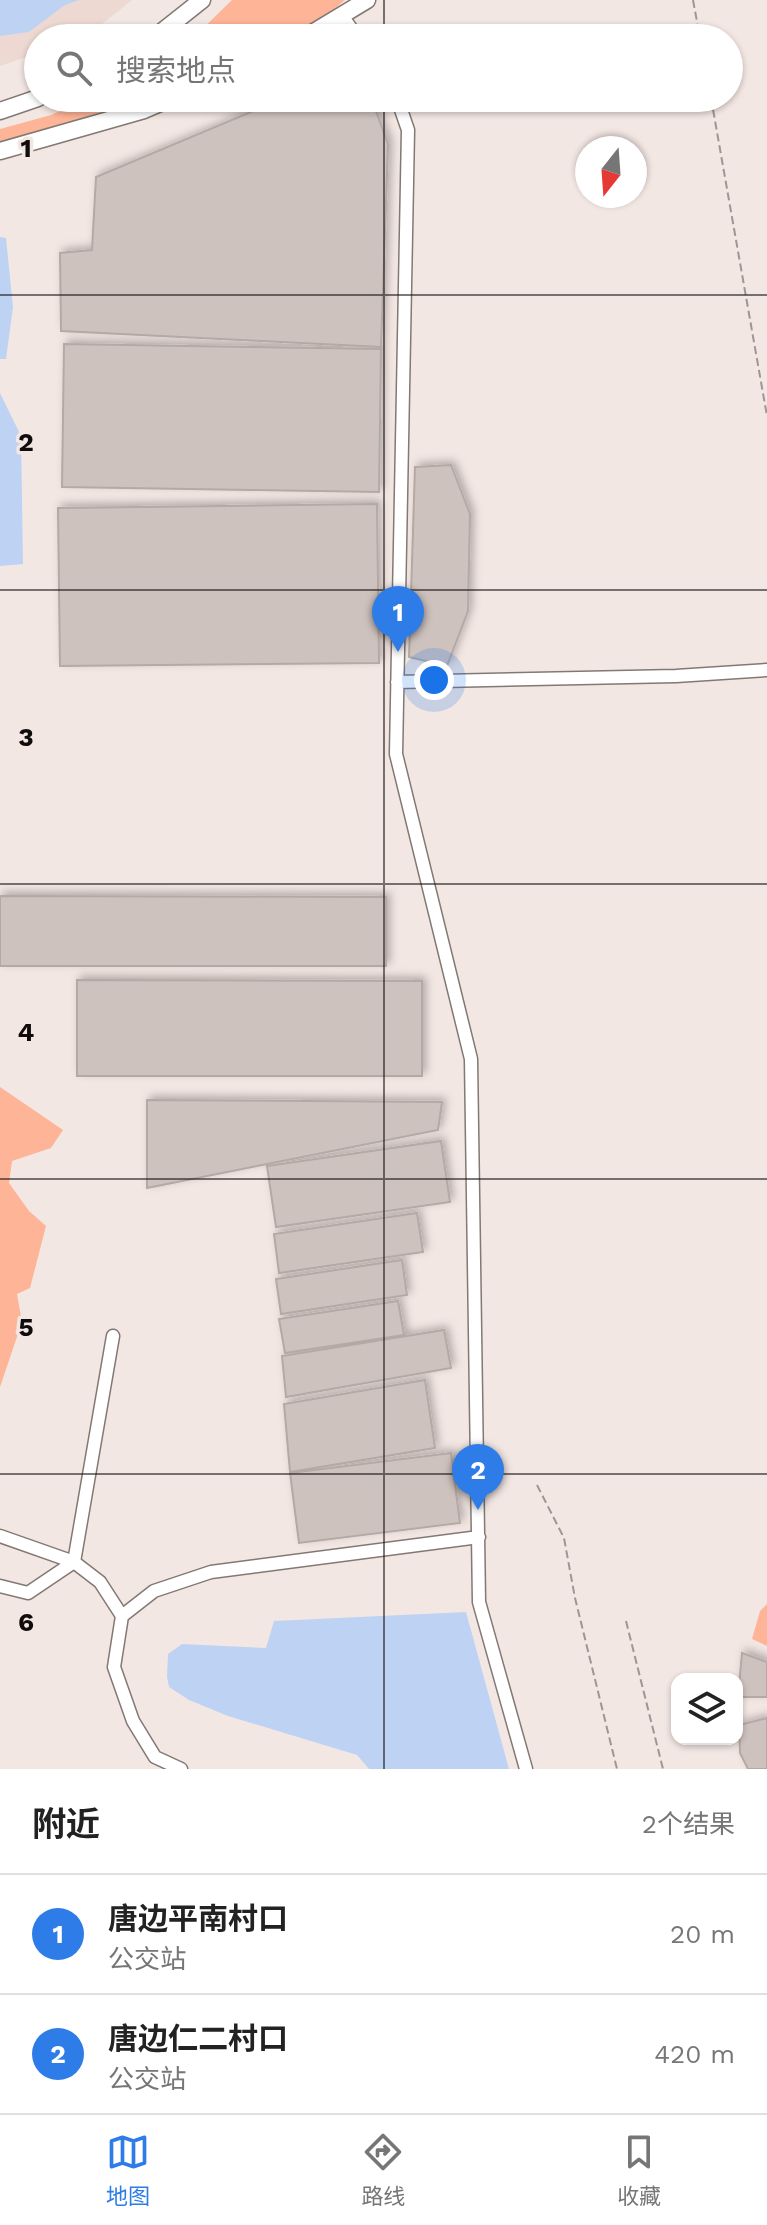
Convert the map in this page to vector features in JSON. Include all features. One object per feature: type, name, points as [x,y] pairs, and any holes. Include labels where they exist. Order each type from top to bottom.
[{"type":"main road","points":[[172,24],[202,0]]},
{"type":"main road","points":[[330,24],[367,0]]},
{"type":"main road","points":[[0,111],[24,103]]},
{"type":"main road","points":[[0,151],[137,112]]},
{"type":"street","points":[[343,17],[348,24]]},
{"type":"street","points":[[402,112],[408,130],[396,754],[471,1059],[479,1602],[526,1769]]},
{"type":"street","points":[[397,682],[676,676],[767,670]]},
{"type":"street","points":[[0,1586],[28,1593],[74,1562],[113,1336]]},
{"type":"street","points":[[0,1536],[74,1562],[100,1582],[122,1616],[114,1667],[133,1721],[155,1757],[181,1769]]},
{"type":"street","points":[[122,1616],[154,1591],[211,1572],[479,1537]]},
{"type":"path","points":[[693,0],[697,24]]},
{"type":"path","points":[[713,112],[767,416]]},
{"type":"path","points":[[537,1485],[564,1538],[575,1598],[617,1769]]},
{"type":"path","points":[[626,1621],[663,1769]]},
{"type":"shaded area","points":[[0,0],[132,0],[102,24],[24,24],[24,58],[0,66]]},
{"type":"shaded area","points":[[232,0],[345,0],[310,24],[207,24]]},
{"type":"shaded area","points":[[58,112],[106,112],[0,143],[0,129]]},
{"type":"shaded area","points":[[0,1087],[63,1130],[51,1148],[12,1161],[9,1183],[29,1211],[46,1226],[30,1288],[17,1294],[22,1322],[0,1387]]},
{"type":"shaded area","points":[[767,1604],[767,1646],[752,1639],[760,1611]]},
{"type":"water","points":[[0,0],[79,0],[65,5],[40,24],[24,24],[24,33],[0,36]]},
{"type":"water","points":[[0,237],[6,238],[13,307],[6,359],[0,359]]},
{"type":"water","points":[[0,393],[21,436],[23,564],[0,566]]},
{"type":"water","points":[[466,1612],[509,1769],[369,1769],[357,1755],[228,1716],[189,1700],[169,1687],[168,1654],[182,1644],[266,1648],[274,1621]]},
{"type":"building","points":[[251,112],[376,112],[388,144],[381,347],[61,331],[60,253],[92,250],[96,177]]},
{"type":"building","points":[[64,344],[381,349],[379,492],[62,487]]},
{"type":"building","points":[[451,465],[470,514],[468,611],[447,666],[409,657],[415,467]]},
{"type":"building","points":[[377,504],[379,663],[60,666],[58,508]]},
{"type":"building","points":[[0,896],[386,897],[386,966],[0,966]]},
{"type":"building","points":[[77,980],[422,981],[422,1076],[77,1076]]},
{"type":"building","points":[[147,1100],[442,1102],[438,1130],[147,1188]]},
{"type":"building","points":[[441,1141],[450,1202],[276,1227],[267,1166]]},
{"type":"building","points":[[417,1213],[423,1252],[279,1273],[274,1234]]},
{"type":"building","points":[[402,1260],[407,1295],[281,1314],[276,1279]]},
{"type":"building","points":[[398,1301],[404,1335],[285,1353],[279,1319]]},
{"type":"building","points":[[444,1330],[451,1368],[286,1397],[282,1356]]},
{"type":"building","points":[[425,1380],[435,1448],[290,1472],[284,1404]]},
{"type":"building","points":[[451,1453],[460,1523],[299,1543],[290,1473]]},
{"type":"building","points":[[742,1653],[767,1662],[767,1697],[743,1697],[743,1673],[740,1673]]},
{"type":"building","points":[[767,1718],[767,1769],[748,1769],[740,1753],[743,1724]]},
{"type":"place","name":"唐边平南村口","points":[[398,652]]},
{"type":"place","name":"唐边仁二村口","points":[[478,1510]]}]
